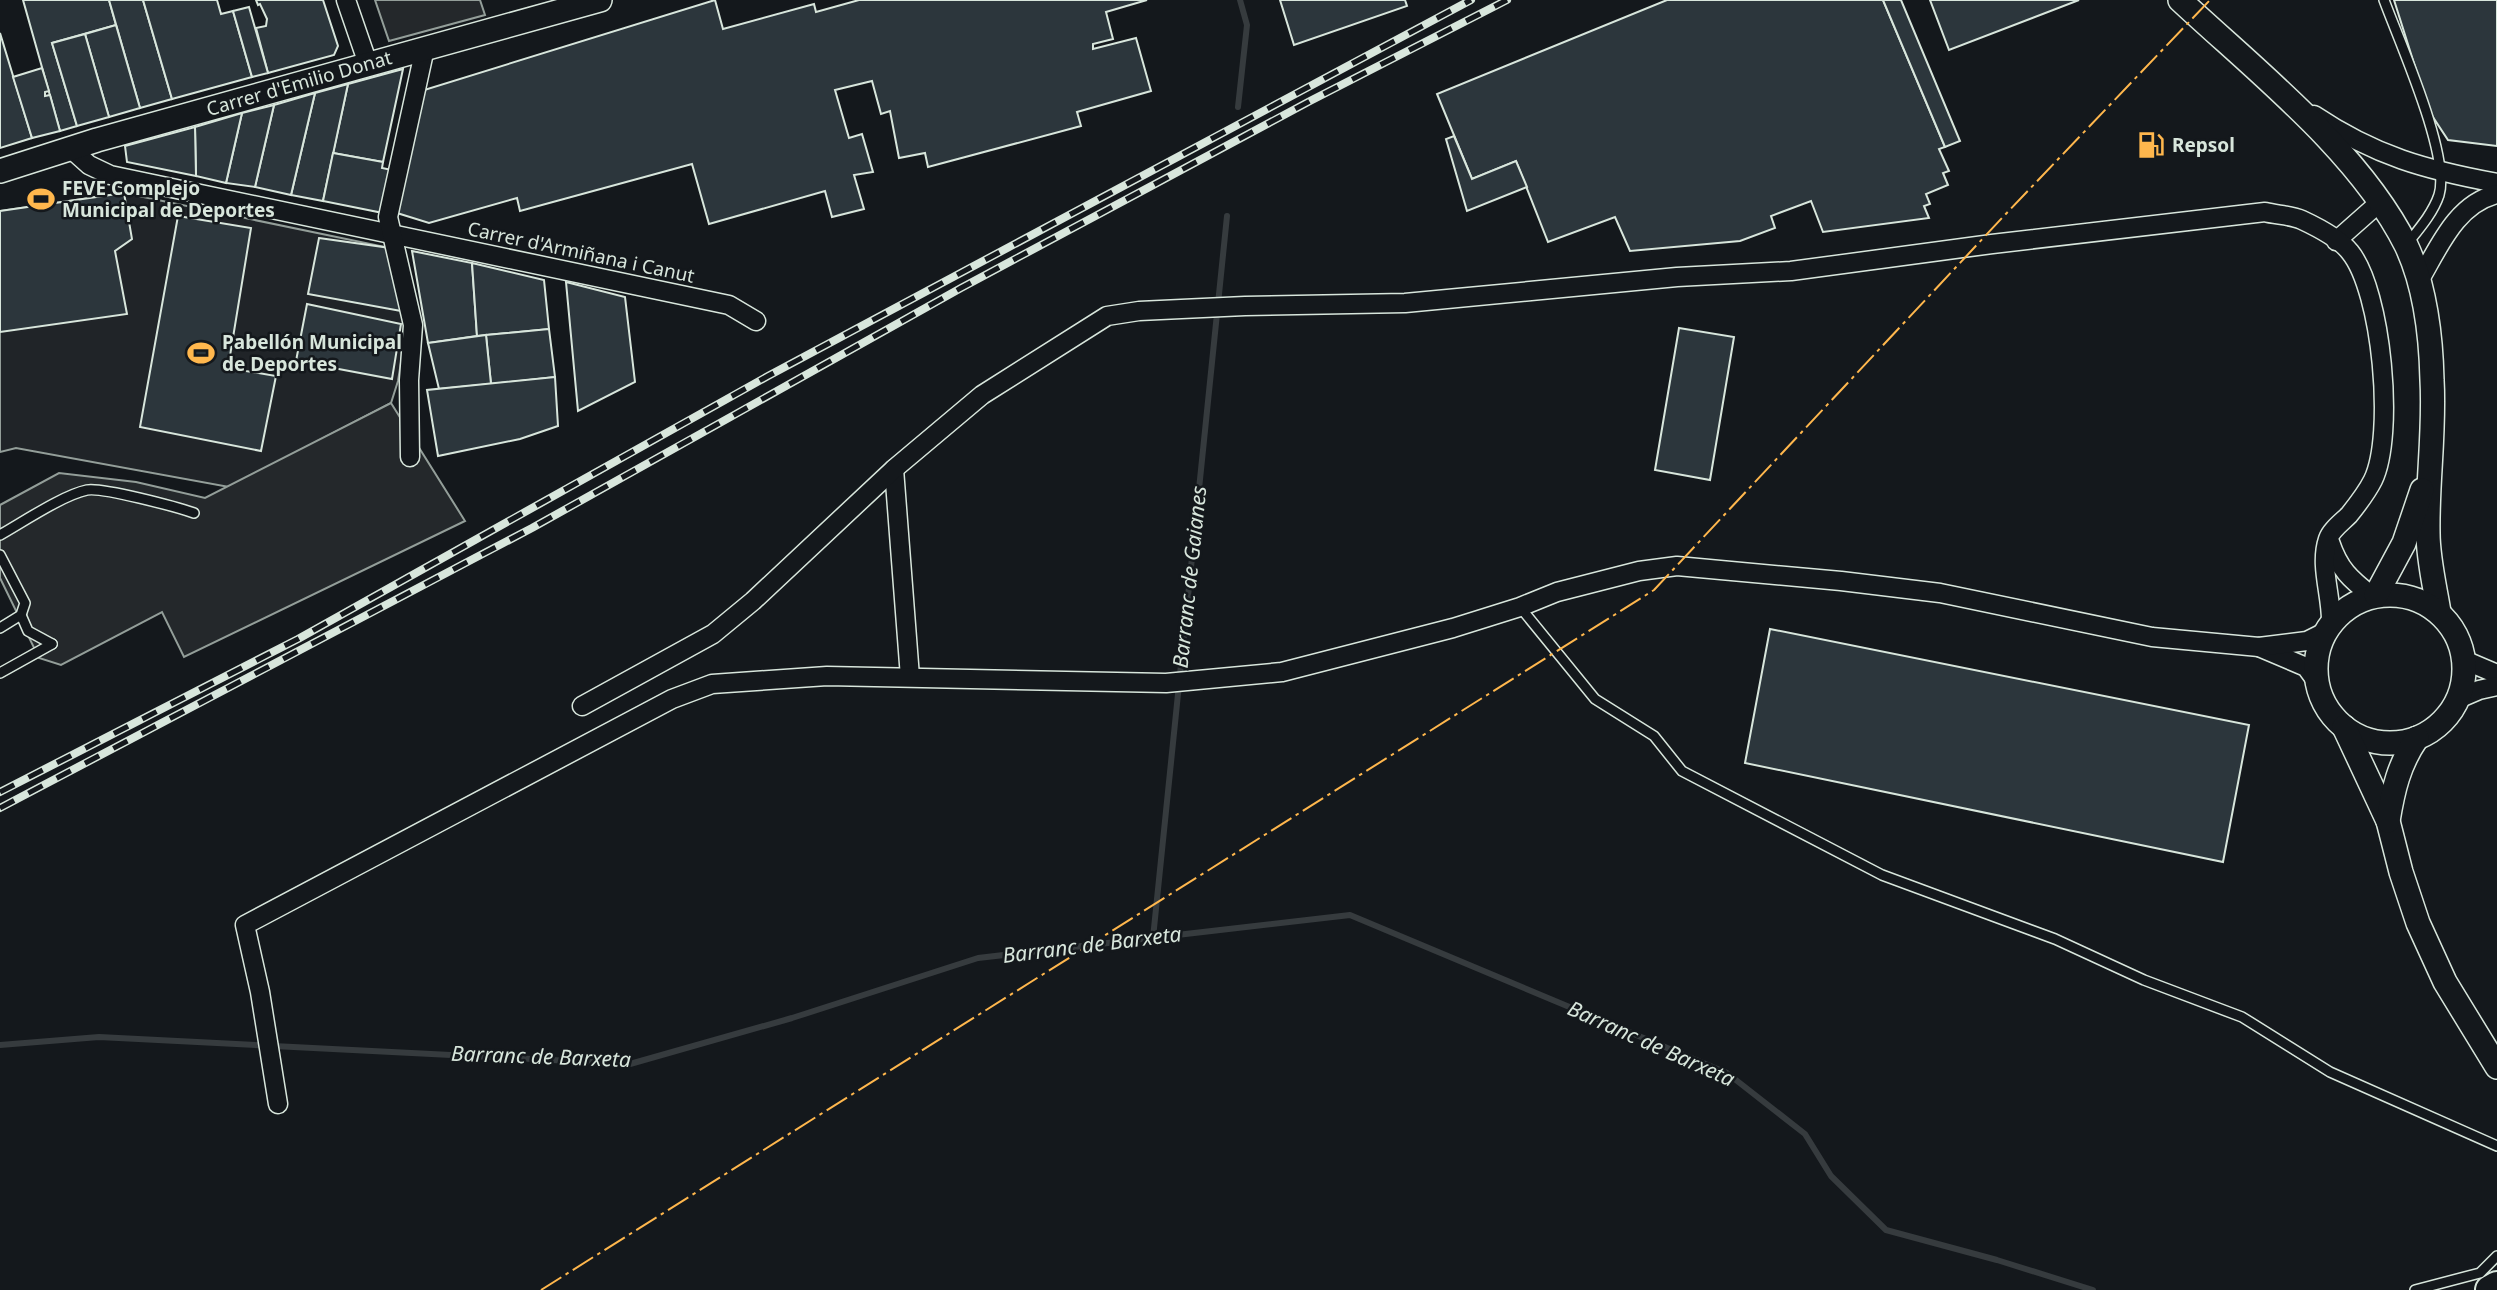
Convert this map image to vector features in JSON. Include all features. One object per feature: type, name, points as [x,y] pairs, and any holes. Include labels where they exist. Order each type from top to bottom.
[{"type":"main road","points":[[2490,1290],[2497,1286]]},
{"type":"street","points":[[346,0],[368,64]]},
{"type":"street","name":"Carrer d'Emilio Donat","points":[[0,171],[70,148],[600,0]]},
{"type":"street","points":[[2180,0],[2337,147],[2380,202],[2406,246],[2419,281],[2430,342],[2433,415],[2428,471],[2428,537],[2439,612]]},
{"type":"street","points":[[411,457],[409,380],[413,325],[388,217],[425,48]]},
{"type":"street","points":[[2279,92],[2346,136],[2382,153],[2442,173],[2497,183]]},
{"type":"street","name":"Carrer d'Armiñana i Canut","points":[[70,148],[89,165],[110,175],[729,306],[756,321]]},
{"type":"street","points":[[2419,281],[2456,221],[2469,207],[2485,197],[2497,194]]},
{"type":"street","points":[[2336,240],[2380,202]]},
{"type":"street","points":[[278,1104],[260,992],[245,925],[672,699],[712,684],[827,676],[1166,683],[1282,672],[1453,628],[1557,592],[1639,571],[1677,566],[1710,567],[1940,593],[2152,637],[2259,647],[2307,641],[2328,628],[2342,612],[2356,602],[2374,596],[2409,596],[2439,612],[2451,626],[2460,642],[2465,673],[2458,699],[2441,722],[2417,738],[2398,743],[2379,743],[2361,737],[2344,727],[2331,714],[2322,699],[2317,682],[2316,656],[2328,628],[2331,608],[2325,564],[2329,537],[2351,513],[2374,480],[2386,418],[2381,344],[2364,279],[2350,253],[2336,240],[2300,219],[2265,212],[1791,271],[1677,277],[1405,303],[1192,308],[1107,316],[982,396],[894,469],[753,601],[713,634],[582,706]]},
{"type":"street","points":[[894,469],[910,677]]},
{"type":"street","points":[[2374,596],[2404,543],[2428,471]]},
{"type":"street","points":[[2329,537],[2336,562],[2350,579],[2374,596]]},
{"type":"street","points":[[2259,647],[2306,667],[2317,682]]},
{"type":"street","points":[[2464,660],[2497,674]]},
{"type":"street","points":[[2458,699],[2497,686]]},
{"type":"street","points":[[2344,727],[2388,821],[2418,923],[2445,982],[2497,1067]]},
{"type":"street","points":[[2388,821],[2395,779],[2417,738]]},
{"type":"lane","points":[[2384,0],[2436,141],[2442,173],[2440,194],[2434,207],[2406,246]]},
{"type":"lane","points":[[0,535],[65,499],[89,489],[172,505],[194,513]]},
{"type":"lane","points":[[0,555],[25,603],[21,615],[27,631],[52,644],[0,673]]},
{"type":"lane","points":[[1520,607],[1595,699],[1654,736],[1682,771],[1882,875],[2055,939],[2144,980],[2242,1017],[2330,1072],[2497,1146]]},
{"type":"lane","points":[[0,628],[21,615]]},
{"type":"lane","points":[[2415,1290],[2480,1273],[2497,1256]]},
{"type":"shaded area","points":[[375,0],[480,0],[485,15],[389,41]]},
{"type":"shaded area","name":"Pabellón Municipal de Deportes","points":[[124,193],[390,248],[401,311],[407,325],[398,381],[391,403],[229,487],[16,448],[0,452],[0,211]]},
{"type":"shaded area","points":[[391,403],[465,521],[184,657],[162,612],[61,665],[39,658],[0,578],[0,505],[59,473],[136,482],[205,498]]},
{"type":"building","points":[[23,0],[109,0],[116,25],[52,43],[77,126],[60,131]]},
{"type":"building","points":[[109,0],[143,0],[172,99],[140,108]]},
{"type":"building","points":[[143,0],[217,0],[221,14],[233,11],[252,77],[172,99]]},
{"type":"building","points":[[256,0],[323,0],[338,46],[334,55],[268,73],[256,28],[266,26],[267,19]]},
{"type":"building","points":[[715,0],[723,29],[814,4],[816,12],[859,0],[1147,0],[1106,12],[1113,39],[1093,44],[1093,49],[1136,38],[1151,91],[1077,112],[1081,126],[928,167],[925,153],[899,158],[890,111],[881,114],[872,81],[835,90],[849,138],[862,134],[873,172],[854,175],[864,209],[832,217],[825,191],[709,224],[692,164],[520,211],[517,198],[429,223],[397,213],[421,91]]},
{"type":"building","points":[[1280,0],[1405,0],[1407,6],[1294,45]]},
{"type":"building","points":[[1667,0],[1883,0],[1945,147],[1939,149],[1949,171],[1943,173],[1948,185],[1926,194],[1930,204],[1924,206],[1929,218],[1823,232],[1811,201],[1771,216],[1775,228],[1740,241],[1630,251],[1615,217],[1548,242],[1516,161],[1472,179],[1437,94]]},
{"type":"building","points":[[1883,0],[1901,0],[1960,141],[1945,147]]},
{"type":"building","points":[[1930,0],[2079,0],[1949,50]]},
{"type":"building","points":[[2394,0],[2497,0],[2497,146],[2448,140],[2429,111]]},
{"type":"building","points":[[249,7],[268,73],[252,77],[233,11]]},
{"type":"building","points":[[116,25],[140,108],[109,117],[85,34]]},
{"type":"building","points":[[0,33],[32,138],[0,148]]},
{"type":"building","points":[[85,34],[109,117],[77,126],[52,43]]},
{"type":"building","points":[[42,68],[49,91],[45,92],[45,96],[50,95],[60,131],[32,138],[13,77]]},
{"type":"building","points":[[403,69],[383,162],[333,153],[348,84]]},
{"type":"building","points":[[348,84],[323,201],[291,195],[315,93]]},
{"type":"building","points":[[315,93],[291,195],[255,187],[274,105]]},
{"type":"building","points":[[274,105],[255,187],[226,183],[242,113]]},
{"type":"building","points":[[242,113],[226,183],[196,176],[195,127]]},
{"type":"building","points":[[195,127],[196,176],[127,162],[125,146]]},
{"type":"building","points":[[1454,136],[1472,179],[1516,161],[1527,187],[1467,211],[1446,139]]},
{"type":"building","points":[[333,153],[383,162],[382,168],[392,170],[383,213],[323,201]]},
{"type":"building","points":[[124,193],[132,239],[115,251],[127,314],[0,332],[0,211]]},
{"type":"building","points":[[178,216],[251,228],[228,368],[276,376],[261,451],[140,427]]},
{"type":"building","points":[[319,238],[390,248],[401,311],[308,294]]},
{"type":"building","points":[[412,251],[472,263],[477,336],[428,343]]},
{"type":"building","points":[[472,263],[544,280],[549,329],[477,336]]},
{"type":"building","points":[[566,282],[625,297],[635,382],[578,411]]},
{"type":"building","points":[[307,304],[401,324],[392,379],[296,361]]},
{"type":"building","points":[[1679,328],[1734,337],[1710,480],[1655,470]]},
{"type":"building","points":[[549,329],[555,377],[491,384],[486,335]]},
{"type":"building","points":[[486,335],[491,384],[439,389],[428,343]]},
{"type":"building","points":[[555,377],[558,426],[520,439],[438,456],[427,390]]},
{"type":"building","points":[[1770,629],[2249,725],[2223,862],[1745,763]]},
{"type":"waterway","name":"Barranc de Gaianes","points":[[1238,107],[1247,25],[1240,0]]},
{"type":"waterway","name":"Barranc de Gaianes","points":[[1153,938],[1227,216]]},
{"type":"waterway","name":"Barranc de Barxeta","points":[[0,1045],[99,1037],[630,1064],[792,1018],[978,958],[1350,915],[1727,1073],[1805,1134],[1831,1176],[1886,1230],[2093,1290]]},
{"type":"railway","points":[[0,792],[298,639],[768,376],[1471,0]]},
{"type":"railway","points":[[0,808],[532,528],[961,288],[1310,101],[1507,0]]},
{"type":"power","points":[[541,1290],[1654,590],[2210,0]]},
{"type":"place","name":"Repsol","points":[[2151,145]]},
{"type":"place","name":"FEVE Complejo Municipal de Deportes","points":[[41,199]]},
{"type":"place","name":"Pabellón Municipal de Deportes","points":[[201,353]]}]
